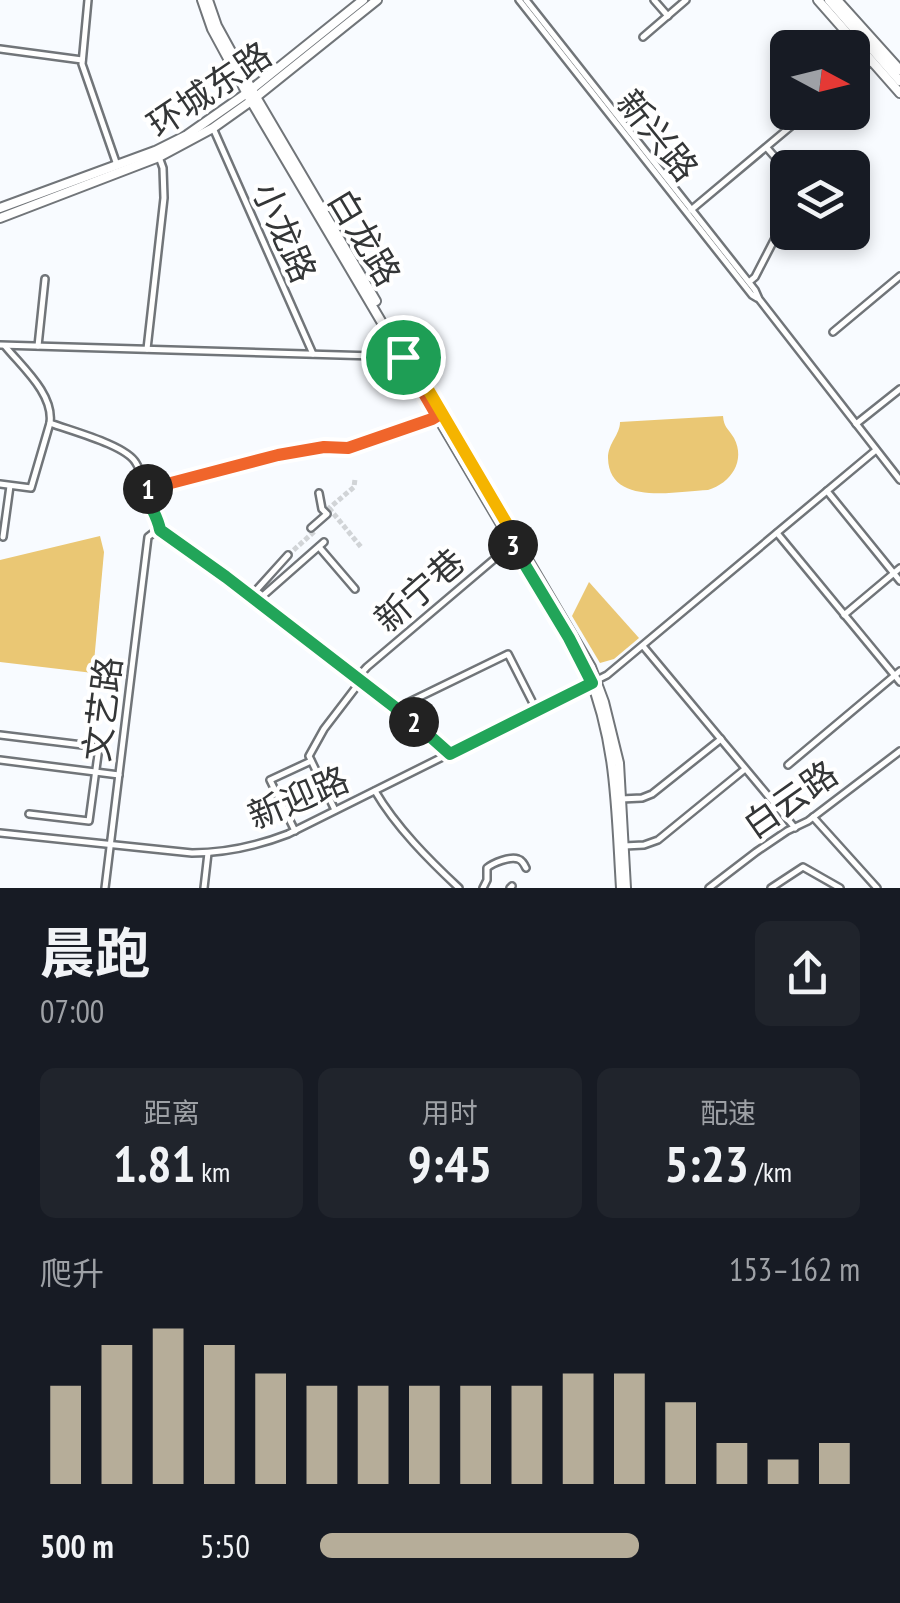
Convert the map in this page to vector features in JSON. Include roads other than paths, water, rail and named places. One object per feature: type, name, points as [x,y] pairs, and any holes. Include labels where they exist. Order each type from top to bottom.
[{"type":"main road","name":"白龙路","points":[[205,0],[212,29],[594,682],[616,745],[624,846],[623,888]]},
{"type":"main road","name":"环城东路","points":[[0,218],[159,157],[213,128],[362,0]]},
{"type":"main road","name":"环城东路","points":[[0,208],[172,144],[251,95],[378,0]]},
{"type":"main road","points":[[818,0],[900,92]]},
{"type":"main road","points":[[829,0],[900,81]]},
{"type":"main road","points":[[837,0],[900,70]]},
{"type":"main road","name":"白龙路","points":[[406,357],[437,416],[515,542]]},
{"type":"main road","name":"白龙路","points":[[594,682],[613,764],[623,888]]},
{"type":"street","points":[[88,0],[82,60],[117,165]]},
{"type":"street","name":"新兴路","points":[[522,0],[749,282],[900,480]]},
{"type":"street","points":[[654,0],[668,16]]},
{"type":"street","points":[[644,36],[686,0]]},
{"type":"street","points":[[0,49],[82,60]]},
{"type":"street","name":"小龙路","points":[[213,128],[313,355]]},
{"type":"street","points":[[691,210],[788,130]]},
{"type":"street","points":[[767,148],[770,151]]},
{"type":"street","points":[[146,349],[164,198],[159,157]]},
{"type":"street","name":"新兴路","points":[[691,210],[752,295],[759,299]]},
{"type":"street","points":[[749,282],[770,247]]},
{"type":"street","points":[[833,332],[900,276]]},
{"type":"street","points":[[38,346],[45,279]]},
{"type":"street","points":[[2,346],[406,357]]},
{"type":"street","points":[[0,484],[31,488],[51,415],[45,397],[2,346]]},
{"type":"street","points":[[856,424],[900,388]]},
{"type":"street","points":[[144,490],[278,455],[324,447],[348,448],[437,416]]},
{"type":"street","points":[[50,424],[128,454],[138,466],[160,530],[396,708],[450,754]]},
{"type":"street","name":"新迎路","points":[[0,832],[208,853],[248,847],[294,831],[594,682],[643,646],[876,450]]},
{"type":"street","points":[[3,537],[2,518],[10,486]]},
{"type":"street","points":[[827,491],[897,570],[900,581]]},
{"type":"street","points":[[311,528],[327,514],[319,494]]},
{"type":"street","name":"文艺路","points":[[104,888],[148,536],[160,530]]},
{"type":"street","points":[[777,532],[897,673],[900,682]]},
{"type":"street","name":"新宁巷","points":[[311,761],[309,756],[324,729],[367,667],[515,542]]},
{"type":"street","points":[[257,601],[322,545],[355,589]]},
{"type":"street","points":[[250,596],[288,556]]},
{"type":"street","points":[[844,615],[897,570]]},
{"type":"street","points":[[643,646],[795,828]]},
{"type":"street","points":[[396,708],[508,654],[537,711]]},
{"type":"street","points":[[788,765],[897,673]]},
{"type":"street","points":[[0,735],[99,747],[89,821],[29,814]]},
{"type":"street","points":[[621,799],[652,794],[721,739]]},
{"type":"street","name":"白云路","points":[[710,888],[756,852],[814,817],[900,751]]},
{"type":"street","points":[[0,760],[119,774]]},
{"type":"street","points":[[294,831],[270,780],[311,761],[335,810]]},
{"type":"street","points":[[624,846],[658,840],[746,768]]},
{"type":"street","points":[[375,791],[412,839],[459,888]]},
{"type":"street","points":[[814,817],[877,888]]},
{"type":"street","points":[[204,888],[208,853]]},
{"type":"street","points":[[483,888],[487,868],[492,864],[516,858],[526,868]]},
{"type":"street","points":[[771,888],[802,867],[840,888]]},
{"type":"tunnel","points":[[327,510],[354,487],[355,479]]},
{"type":"tunnel","points":[[329,508],[361,547]]},
{"type":"tunnel","points":[[288,555],[315,531]]}]
